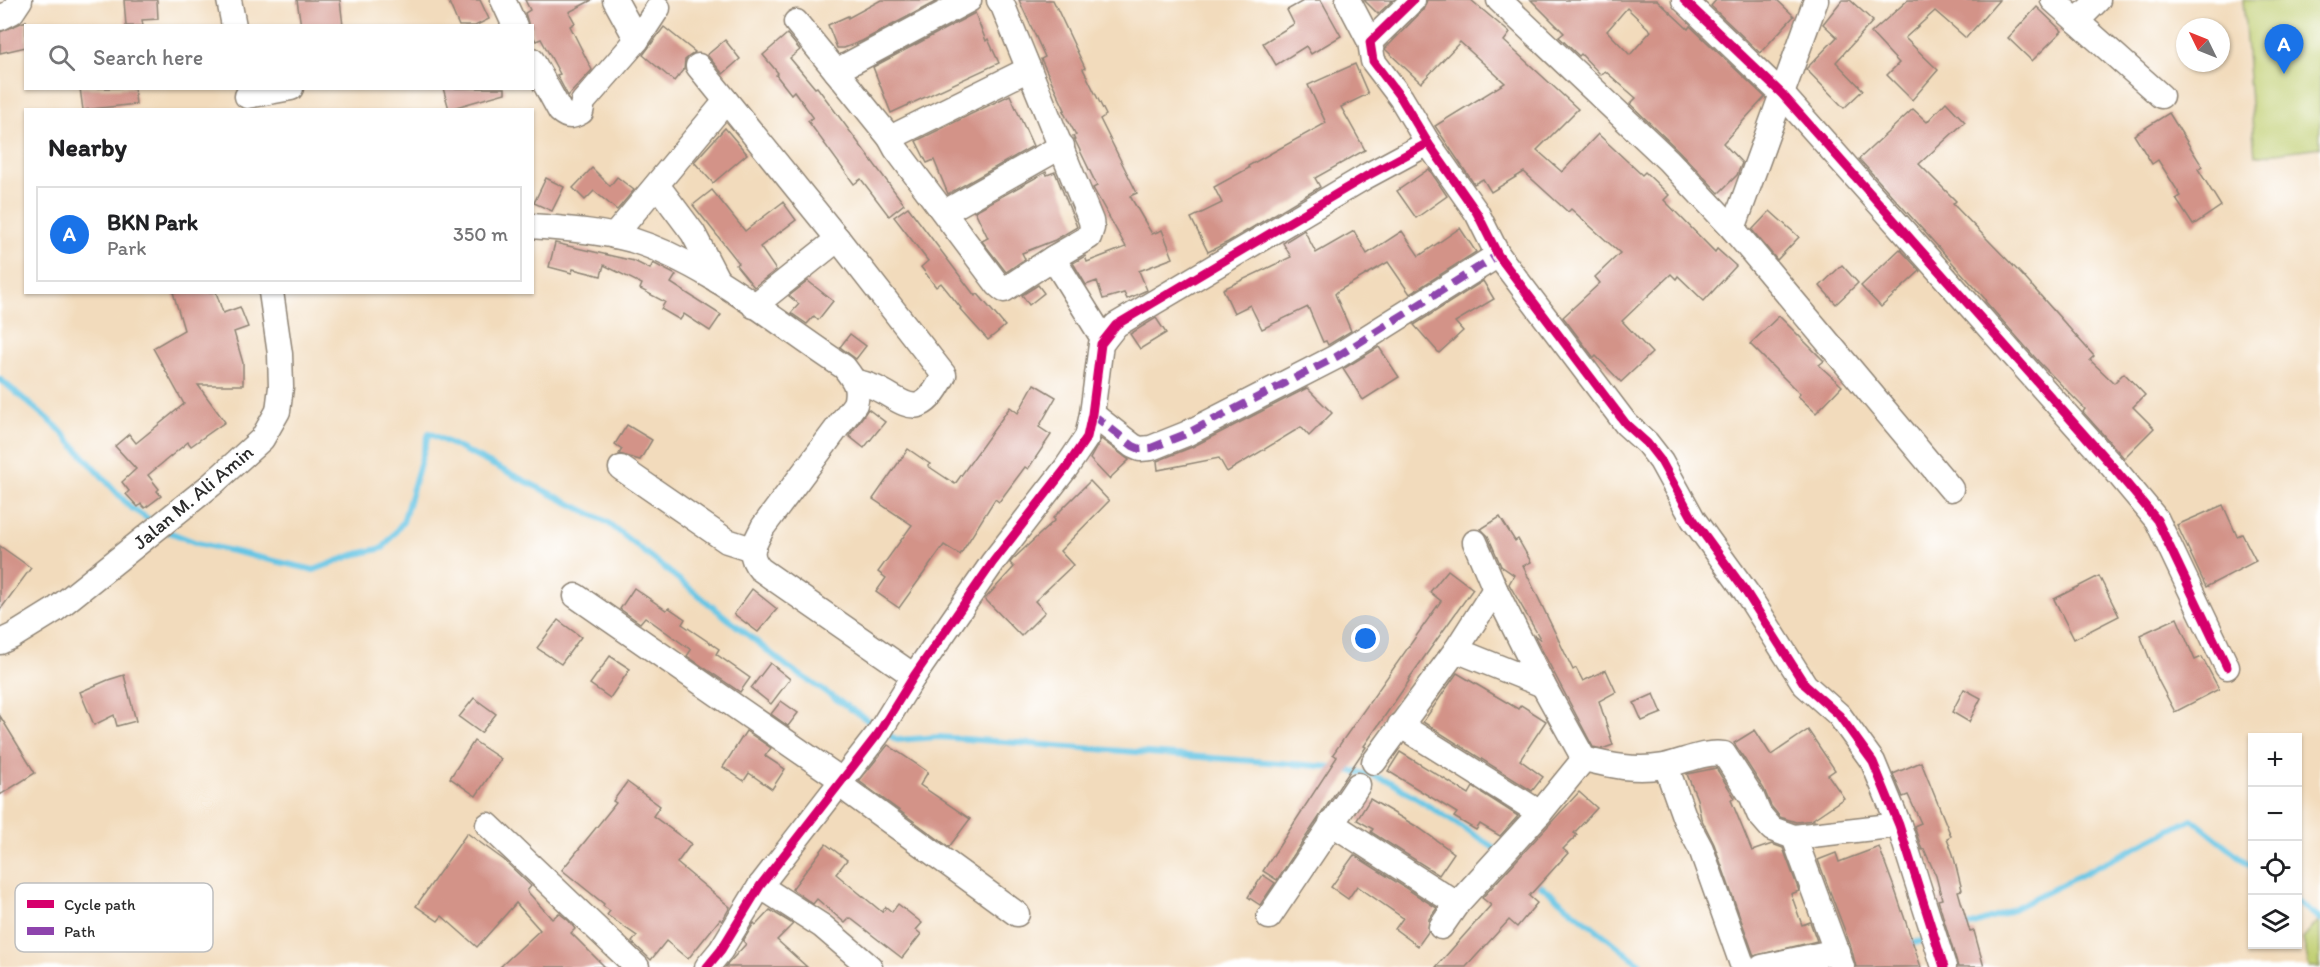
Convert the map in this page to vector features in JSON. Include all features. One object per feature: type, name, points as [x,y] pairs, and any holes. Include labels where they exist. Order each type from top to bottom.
[{"type":"street","points":[[0,18],[12,12],[20,0]]},
{"type":"street","points":[[229,0],[234,24]]},
{"type":"street","points":[[503,0],[514,24]]},
{"type":"street","points":[[615,0],[637,40]]},
{"type":"street","points":[[836,71],[969,0]]},
{"type":"street","points":[[796,22],[890,138],[982,264],[1004,290],[1053,258],[1083,242],[1089,237],[1092,228],[1062,146],[999,0]]},
{"type":"street","points":[[1348,0],[1370,42],[1373,61],[1401,98],[1428,143],[1477,213],[1498,255],[1626,424],[1647,443],[1661,461],[1693,519],[1746,592],[1805,685],[1839,715],[1873,762],[1899,825],[1937,945]]},
{"type":"street","points":[[1370,42],[1413,0]]},
{"type":"street","points":[[1499,0],[1668,160],[1732,229],[1951,489]]},
{"type":"street","points":[[1684,0],[1782,94],[2157,520],[2227,667]]},
{"type":"street","points":[[1732,229],[1816,0]]},
{"type":"street","points":[[2053,0],[2161,96]]},
{"type":"street","points":[[2077,21],[2097,0]]},
{"type":"street","points":[[534,64],[560,111],[572,117],[581,112],[584,102],[637,40],[658,8]]},
{"type":"street","points":[[698,66],[944,375],[935,394],[917,406],[907,406],[872,385],[856,382]]},
{"type":"street","points":[[890,138],[1029,69]]},
{"type":"street","points":[[246,98],[282,90]]},
{"type":"street","points":[[614,236],[726,101]]},
{"type":"street","points":[[707,967],[721,950],[760,886],[842,783],[882,728],[914,676],[993,562],[1087,437],[1092,414],[1097,359],[1104,340],[1116,325],[1365,177],[1428,143]]},
{"type":"street","points":[[945,212],[1062,146]]},
{"type":"street","points":[[657,185],[693,234],[718,281]]},
{"type":"street","points":[[534,226],[614,236],[653,248],[718,281],[844,367],[856,382],[858,393],[855,404],[763,527],[752,549],[753,561],[760,569],[914,676]]},
{"type":"street","points":[[754,306],[838,239]]},
{"type":"street","points":[[1092,414],[1134,446],[1140,449],[1151,448],[1186,434],[1336,357],[1498,255]]},
{"type":"street","points":[[1053,258],[1104,340]]},
{"type":"street","name":"Jalan M. Ali Amin","points":[[0,642],[55,610],[211,485],[262,439],[278,411],[280,387],[280,354],[271,294]]},
{"type":"street","points":[[621,468],[727,541],[752,549]]},
{"type":"street","points":[[1475,542],[1495,589],[1543,685],[1584,759],[1610,766],[1641,769],[1666,766],[1712,752],[1724,754],[1742,779],[1759,814],[1772,829],[1794,837],[1899,825]]},
{"type":"street","points":[[1374,762],[1456,650],[1495,589]]},
{"type":"street","points":[[576,596],[842,783],[1017,914]]},
{"type":"street","points":[[1456,650],[1543,685]]},
{"type":"street","points":[[1400,725],[1540,813]]},
{"type":"street","points":[[1441,927],[1457,904],[1540,813],[1584,759]]},
{"type":"street","points":[[1666,766],[1685,819],[1701,849],[1743,967]]},
{"type":"street","points":[[1269,917],[1358,785]]},
{"type":"street","points":[[1331,823],[1457,904]]},
{"type":"street","points":[[488,825],[637,967]]},
{"type":"street","points":[[1762,967],[1840,961],[1794,837]]},
{"type":"street","points":[[760,886],[822,927],[870,967]]},
{"type":"green space","points":[[2243,0],[2320,0],[2320,147],[2255,156]]},
{"type":"green space","points":[[2320,919],[2320,967],[2309,967],[2303,939]]},
{"type":"building","points":[[124,0],[157,0],[158,19],[142,20],[143,24],[126,24]]},
{"type":"building","points":[[297,0],[340,0],[343,24],[301,24]]},
{"type":"building","points":[[448,0],[480,0],[489,19],[479,24],[458,24]]},
{"type":"building","points":[[525,0],[592,0],[569,12],[575,23],[570,26],[592,70],[568,96],[557,75],[560,74],[541,39],[536,41],[534,38],[534,24],[528,24],[525,13],[530,10]]},
{"type":"building","points":[[881,0],[939,0],[862,41],[844,48],[837,48],[828,25],[848,16],[848,18]]},
{"type":"building","points":[[1019,0],[1053,0],[1106,115],[1100,119],[1137,193],[1130,196],[1152,234],[1162,230],[1173,258],[1139,271],[1147,290],[1127,299],[1124,293],[1103,299],[1097,281],[1086,285],[1073,263],[1085,256],[1087,262],[1126,247],[1093,188],[1097,186],[1073,136],[1076,135],[1041,59],[1045,57]]},
{"type":"building","points":[[1305,0],[1321,0],[1341,36],[1311,54],[1306,46],[1276,65],[1263,43],[1294,24],[1287,10]]},
{"type":"building","points":[[1364,0],[1393,0],[1378,14]]},
{"type":"building","points":[[1427,0],[1471,0],[1510,33],[1504,41],[1578,109],[1537,150],[1562,172],[1598,134],[1642,175],[1645,172],[1669,195],[1664,200],[1715,252],[1717,249],[1736,266],[1704,301],[1678,276],[1676,279],[1671,274],[1622,321],[1652,353],[1621,382],[1596,356],[1594,358],[1563,317],[1600,283],[1595,277],[1620,253],[1571,209],[1568,212],[1524,172],[1491,192],[1483,179],[1474,184],[1435,126],[1505,83],[1460,42],[1421,83],[1385,49],[1423,10]]},
{"type":"building","points":[[1531,0],[1657,0],[1688,29],[1690,26],[1765,97],[1723,143],[1742,163],[1737,175],[1719,193],[1630,104],[1636,98],[1605,71],[1601,75],[1581,54],[1579,56],[1559,37],[1564,33]],"holes":[[[1627,8],[1651,31],[1630,55],[1607,31]]]},
{"type":"building","points":[[1716,0],[1777,0],[1794,16],[1760,53],[1711,6]]},
{"type":"building","points":[[1842,0],[1850,0],[1873,21],[1836,62],[1863,90],[1844,108],[1806,69],[1837,37],[1823,24]]},
{"type":"building","points":[[1908,0],[1999,0],[1966,38],[1935,11],[1905,38],[1938,70],[1912,100],[1887,75],[1899,63],[1871,33]]},
{"type":"building","points":[[2037,7],[2062,31],[2032,61],[2008,38]]},
{"type":"building","points":[[975,13],[986,41],[988,39],[999,63],[891,113],[873,67]]},
{"type":"building","points":[[26,21],[24,47],[0,53],[0,32]]},
{"type":"building","points":[[664,27],[695,52],[685,60],[684,69],[674,81],[643,55]]},
{"type":"building","points":[[787,34],[800,50],[790,58],[815,88],[817,87],[904,204],[889,216],[861,179],[854,184],[808,121],[813,117],[794,91],[791,94],[763,55]]},
{"type":"building","points":[[725,40],[740,59],[723,74],[707,55]]},
{"type":"building","points":[[1355,64],[1368,94],[1341,107],[1365,150],[1315,178],[1320,187],[1208,252],[1191,218],[1222,203],[1214,187],[1326,123],[1308,85]]},
{"type":"building","points":[[80,90],[134,90],[136,104],[83,108]]},
{"type":"building","points":[[444,90],[505,90],[505,93],[449,108]]},
{"type":"building","points":[[1010,95],[1033,146],[948,194],[934,160],[927,163],[916,141]]},
{"type":"building","points":[[1946,102],[1965,122],[1919,164],[1956,201],[1953,204],[2023,276],[2094,356],[2090,360],[2114,383],[2124,373],[2145,395],[2133,407],[2154,428],[2124,458],[2083,412],[2085,409],[2039,362],[1859,159],[1913,109],[1927,122]]},
{"type":"building","points":[[2169,113],[2202,166],[2198,169],[2221,206],[2193,225],[2176,199],[2181,196],[2158,160],[2152,164],[2134,135]]},
{"type":"building","points":[[725,128],[747,154],[713,183],[694,162]]},
{"type":"building","points":[[592,168],[610,186],[617,177],[634,190],[617,210],[594,191],[585,200],[573,188]]},
{"type":"building","points":[[1429,169],[1447,196],[1416,218],[1397,191]]},
{"type":"building","points":[[1046,172],[1047,175],[1055,172],[1077,227],[1055,240],[1022,253],[1025,259],[1006,272],[982,241],[988,238],[975,211]]},
{"type":"building","points":[[546,178],[564,187],[552,211],[534,203]]},
{"type":"building","points":[[712,190],[745,231],[783,202],[796,220],[760,247],[776,270],[754,287],[736,265],[739,263],[693,205]]},
{"type":"building","points":[[908,207],[975,296],[978,294],[1005,326],[988,340],[960,309],[941,283],[936,287],[921,267],[928,261],[894,217]]},
{"type":"building","points":[[1770,211],[1799,237],[1777,260],[1752,230]]},
{"type":"building","points":[[1460,228],[1476,252],[1410,294],[1388,262],[1338,291],[1335,294],[1351,331],[1328,345],[1326,341],[1323,342],[1308,307],[1262,329],[1250,305],[1234,313],[1223,289],[1291,257],[1283,243],[1304,230],[1316,253],[1354,231],[1367,254],[1402,231],[1419,256]]},
{"type":"building","points":[[555,243],[634,261],[650,269],[653,263],[676,275],[671,283],[721,315],[710,331],[684,314],[680,320],[661,309],[665,302],[640,289],[642,284],[604,265],[601,276],[573,269],[572,273],[549,267]]},
{"type":"building","points":[[1900,249],[1920,271],[1881,307],[1861,286]]},
{"type":"building","points":[[1842,265],[1858,283],[1836,304],[1820,286]]},
{"type":"building","points":[[808,281],[833,301],[818,320],[814,316],[807,324],[791,313],[799,304],[789,296]]},
{"type":"building","points":[[1483,281],[1494,299],[1455,322],[1463,331],[1439,353],[1414,325]]},
{"type":"building","points":[[1038,285],[1044,293],[1029,305],[1022,295]]},
{"type":"building","points":[[174,294],[217,294],[223,313],[240,307],[248,327],[234,332],[243,363],[243,385],[198,385],[225,422],[191,446],[188,442],[148,475],[159,489],[157,491],[161,496],[145,508],[141,504],[138,507],[126,494],[129,491],[122,482],[136,469],[115,446],[129,434],[136,443],[184,404],[153,348],[184,330]]},
{"type":"building","points":[[1779,316],[1824,361],[1819,365],[1842,386],[1816,413],[1750,344]]},
{"type":"building","points":[[1156,318],[1166,333],[1140,349],[1130,334]]},
{"type":"building","points":[[850,334],[866,346],[856,359],[840,347]]},
{"type":"building","points":[[1379,347],[1399,377],[1363,400],[1343,369]]},
{"type":"building","points":[[1034,384],[1056,397],[1039,427],[1051,435],[1028,469],[1025,467],[999,502],[995,499],[960,555],[944,545],[899,608],[876,592],[886,578],[878,572],[912,525],[873,499],[908,449],[955,484],[1010,407],[1018,413]]},
{"type":"building","points":[[1307,388],[1332,413],[1309,436],[1301,427],[1227,472],[1219,458],[1158,470],[1157,461],[1192,447]]},
{"type":"building","points":[[868,409],[885,422],[864,448],[849,436]]},
{"type":"building","points":[[627,425],[652,440],[640,460],[619,454],[622,449],[615,444]]},
{"type":"building","points":[[1101,439],[1129,460],[1109,479],[1090,459]]},
{"type":"building","points":[[1090,481],[1109,501],[1060,551],[1073,565],[1035,601],[1045,612],[1021,636],[985,599],[1014,567],[1010,563],[1012,560],[1055,520],[1053,518]]},
{"type":"building","points":[[2223,505],[2237,536],[2242,534],[2256,561],[2206,587],[2177,525]]},
{"type":"building","points":[[1500,517],[1515,541],[1518,539],[1531,562],[1523,566],[1573,670],[1576,668],[1583,681],[1606,670],[1616,692],[1599,701],[1613,745],[1602,749],[1593,747],[1534,635],[1541,640],[1509,584],[1514,575],[1501,566],[1488,536],[1481,529]]},
{"type":"building","points":[[0,546],[31,568],[0,610]]},
{"type":"building","points":[[1448,570],[1473,589],[1408,680],[1277,880],[1263,871],[1337,757],[1333,754],[1441,601],[1430,592]]},
{"type":"building","points":[[2099,576],[2119,616],[2074,639],[2054,599]]},
{"type":"building","points":[[634,588],[666,610],[669,608],[685,619],[682,624],[719,649],[716,654],[750,678],[740,692],[687,656],[691,650],[645,617],[640,623],[620,609]]},
{"type":"building","points":[[752,589],[777,609],[758,632],[734,614]]},
{"type":"building","points":[[2177,618],[2195,660],[2202,657],[2219,689],[2175,712],[2158,680],[2140,635]]},
{"type":"building","points":[[558,620],[581,637],[561,664],[537,648]]},
{"type":"building","points":[[610,656],[630,669],[610,698],[590,684]]},
{"type":"building","points":[[770,663],[790,679],[771,704],[751,688]]},
{"type":"building","points":[[1457,673],[1518,709],[1521,705],[1546,721],[1520,760],[1543,777],[1532,791],[1423,722]]},
{"type":"building","points":[[124,675],[136,721],[117,726],[114,715],[94,725],[80,692]]},
{"type":"building","points":[[1964,689],[1981,698],[1969,722],[1952,712]]},
{"type":"building","points":[[1654,694],[1662,713],[1642,721],[1634,703]]},
{"type":"building","points":[[474,698],[496,714],[481,733],[459,717]]},
{"type":"building","points":[[781,701],[798,713],[788,726],[771,714]]},
{"type":"building","points":[[0,716],[35,773],[0,795]]},
{"type":"building","points":[[1755,730],[1771,755],[1808,730],[1835,770],[1828,775],[1844,798],[1814,820],[1796,822],[1780,817],[1771,806],[1764,789],[1734,743]]},
{"type":"building","points":[[746,731],[771,748],[765,756],[785,769],[772,789],[749,773],[744,781],[723,767]]},
{"type":"building","points":[[474,741],[501,759],[476,796],[450,778]]},
{"type":"building","points":[[888,745],[928,772],[920,785],[970,819],[949,847],[859,781]]},
{"type":"building","points":[[1400,752],[1469,794],[1473,787],[1518,816],[1500,836],[1480,824],[1476,830],[1454,817],[1457,813],[1388,771]]},
{"type":"building","points":[[1921,762],[1951,836],[1947,838],[1962,890],[1958,891],[1970,932],[1974,931],[1984,967],[1958,967],[1938,900],[1942,899],[1936,876],[1924,849],[1922,850],[1914,826],[1921,823],[1908,795],[1903,797],[1893,774]]},
{"type":"building","points":[[1716,768],[1735,798],[1731,800],[1752,851],[1772,844],[1783,848],[1799,891],[1791,894],[1802,925],[1810,922],[1817,941],[1754,956],[1714,844],[1701,818],[1697,799],[1687,774]]},
{"type":"building","points":[[627,782],[660,806],[653,816],[691,844],[677,863],[730,907],[722,921],[720,919],[688,959],[666,941],[651,960],[632,942],[637,936],[607,915],[610,911],[603,906],[604,904],[562,870],[616,803],[613,801]]},
{"type":"building","points":[[1579,792],[1597,808],[1574,833],[1577,835],[1563,849],[1568,853],[1529,896],[1537,903],[1517,927],[1509,920],[1466,967],[1436,967],[1491,905],[1482,898]]},
{"type":"building","points":[[1370,799],[1419,828],[1454,853],[1439,875],[1371,832],[1373,829],[1357,820]]},
{"type":"building","points":[[467,833],[504,860],[531,886],[527,891],[552,919],[559,913],[569,921],[575,929],[571,933],[605,967],[500,967],[540,930],[516,903],[477,947],[442,916],[438,921],[416,906]]},
{"type":"building","points":[[826,844],[847,860],[836,874],[882,912],[886,907],[892,912],[898,904],[922,923],[916,930],[921,934],[902,958],[850,918],[845,923],[817,899],[813,904],[792,889]]},
{"type":"building","points":[[1879,847],[1921,967],[1856,967],[1851,947],[1818,860],[1836,853],[1839,862]]},
{"type":"building","points":[[1354,855],[1437,908],[1429,919],[1428,932],[1418,946],[1395,929],[1403,918],[1357,886],[1348,899],[1331,887]]},
{"type":"building","points":[[1263,875],[1275,883],[1260,905],[1248,897]]},
{"type":"building","points":[[770,910],[793,924],[777,940],[807,967],[725,967],[746,944],[743,941],[754,923],[756,925]]},
{"type":"waterway","points":[[0,379],[56,426],[130,507],[156,524]]},
{"type":"waterway","points":[[164,530],[197,543],[314,570],[353,555],[383,548],[403,522],[429,433],[607,522],[788,667],[878,727]]},
{"type":"waterway","points":[[886,733],[897,740],[939,737],[1331,767],[1367,774],[1391,782],[1499,851]]},
{"type":"waterway","points":[[1939,936],[2001,915],[2192,819],[2248,864]]},
{"type":"waterway","points":[[1534,880],[1644,967]]},
{"type":"waterway","points":[[2302,905],[2320,919]]},
{"type":"waterway","points":[[1907,945],[1929,939]]},
{"type":"marked path","points":[[1092,414],[1133,446],[1140,449],[1151,448],[1186,434],[1336,357],[1498,255]]},
{"type":"cycle path","points":[[1413,0],[1370,42],[1373,61],[1401,98],[1428,143],[1477,213],[1498,255],[1626,424],[1647,443],[1661,461],[1693,519],[1746,592],[1805,685],[1839,715],[1873,762],[1899,825],[1944,967]]},
{"type":"cycle path","points":[[1684,0],[1782,94],[2112,466],[2157,520],[2227,667]]},
{"type":"cycle path","points":[[707,967],[721,950],[760,886],[878,734],[914,676],[993,562],[1066,468],[1087,437],[1101,344],[1116,325],[1365,177],[1428,143]]},
{"type":"place","name":"BKN Park","points":[[2284,74]]}]
